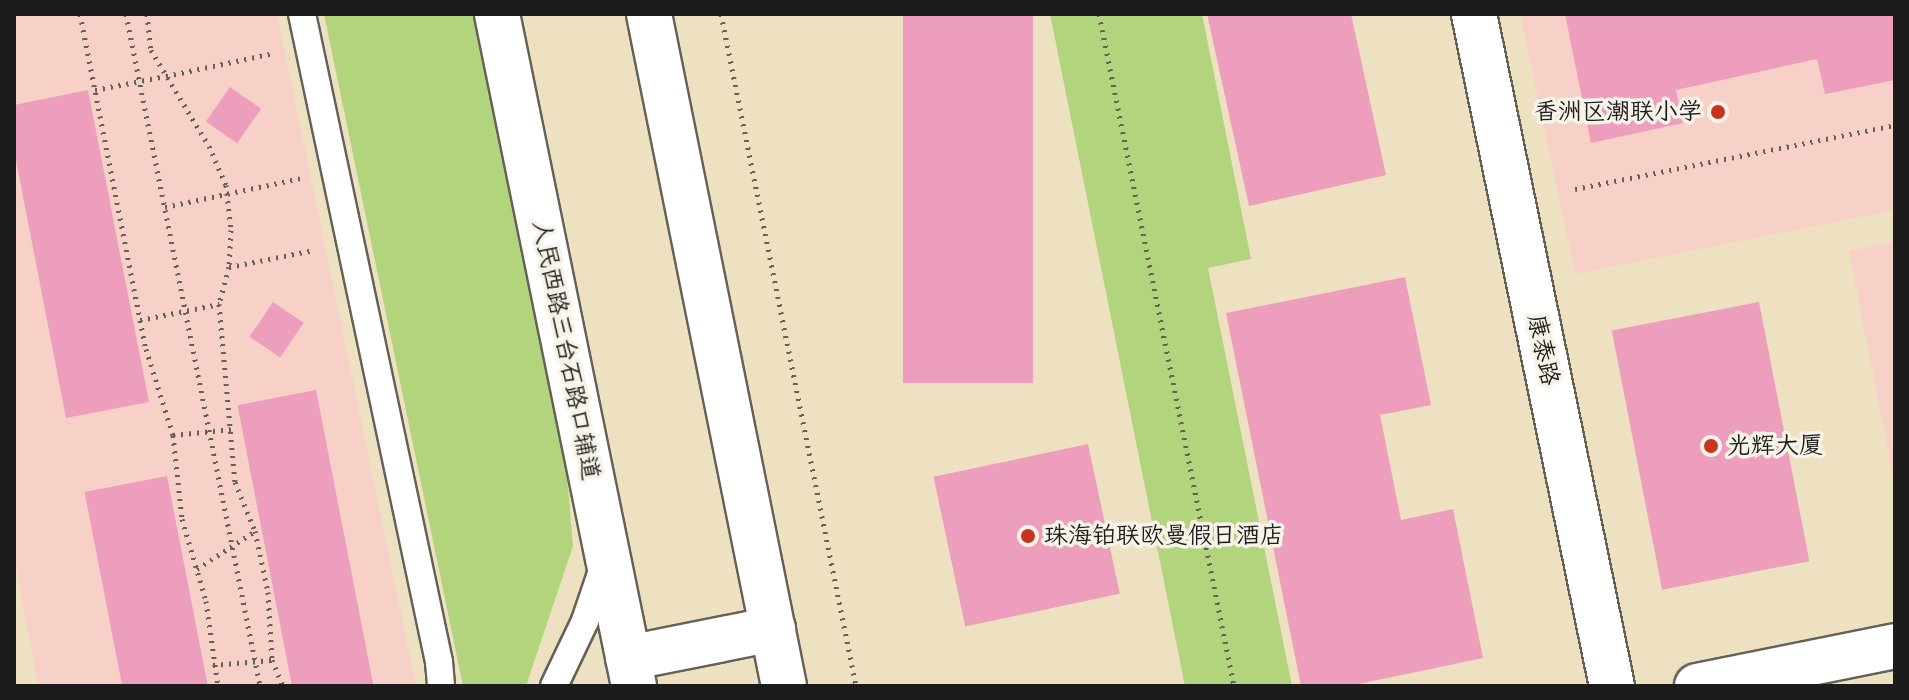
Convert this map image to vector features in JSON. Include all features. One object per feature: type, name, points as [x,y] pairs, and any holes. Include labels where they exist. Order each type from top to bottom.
[{"type":"main road","name":"人民西路三台石路口辅道","points":[[497,14],[631,672]]},
{"type":"main road","points":[[649,14],[784,686]]},
{"type":"main road","name":"康泰路","points":[[1474,14],[1612,686]]},
{"type":"main road","points":[[631,672],[773,629]]},
{"type":"main road","points":[[1697,686],[1895,646]]},
{"type":"lane","points":[[302,14],[439,662],[441,686]]},
{"type":"lane","points":[[554,686],[585,621],[607,555]]},
{"type":"path","points":[[80,14],[140,320],[173,435],[182,519],[206,601],[218,686]]},
{"type":"path","points":[[126,14],[260,686]]},
{"type":"path","points":[[147,14],[151,50],[209,146],[226,185],[231,230],[229,267],[219,304],[233,429],[235,482],[255,531],[268,592],[272,660],[283,686]]},
{"type":"path","points":[[721,14],[856,686]]},
{"type":"path","points":[[1099,14],[1234,686]]},
{"type":"path","points":[[95,90],[308,46]]},
{"type":"path","points":[[1575,189],[1895,125]]},
{"type":"path","points":[[165,207],[335,171]]},
{"type":"path","points":[[229,267],[351,242]]},
{"type":"path","points":[[140,320],[219,304]]},
{"type":"path","points":[[173,435],[233,429]]},
{"type":"path","points":[[197,569],[255,531]]},
{"type":"path","points":[[213,665],[272,660]]},
{"type":"shaded area","points":[[14,14],[277,14],[416,686],[38,686],[14,558]]},
{"type":"shaded area","name":"香洲区潮联小学","points":[[1520,14],[1895,14],[1895,210],[1575,274]]},
{"type":"shaded area","points":[[1895,242],[1895,487],[1849,251]]},
{"type":"green space","points":[[324,14],[475,14],[566,464],[573,546],[526,686],[463,686]]},
{"type":"green space","points":[[1050,14],[1202,14],[1251,259],[1208,268],[1292,686],[1185,686]]},
{"type":"building","points":[[903,14],[1033,14],[1033,383],[903,383]]},
{"type":"building","points":[[1207,14],[1351,14],[1386,175],[1249,206]]},
{"type":"building","points":[[1565,14],[1895,14],[1895,80],[1825,94],[1817,59],[1676,90],[1683,123],[1591,143]]},
{"type":"building","points":[[230,87],[261,109],[237,143],[206,121]]},
{"type":"building","points":[[88,90],[149,402],[66,418],[14,150],[14,105]]},
{"type":"building","points":[[1405,277],[1431,405],[1380,415],[1401,520],[1453,509],[1483,658],[1349,686],[1301,686],[1226,313]]},
{"type":"building","points":[[273,302],[304,323],[280,358],[250,337]]},
{"type":"building","name":"光辉大厦","points":[[1759,302],[1809,561],[1662,590],[1612,331]]},
{"type":"building","points":[[316,390],[374,686],[292,686],[237,405]]},
{"type":"building","name":"珠海铂联欧曼假日酒店","points":[[1088,444],[1120,594],[965,627],[933,477]]},
{"type":"building","points":[[167,476],[208,686],[122,686],[85,492]]},
{"type":"place","name":"香洲区潮联小学","points":[[1718,112]]},
{"type":"place","name":"光辉大厦","points":[[1711,446]]},
{"type":"place","name":"珠海铂联欧曼假日酒店","points":[[1028,536]]}]
